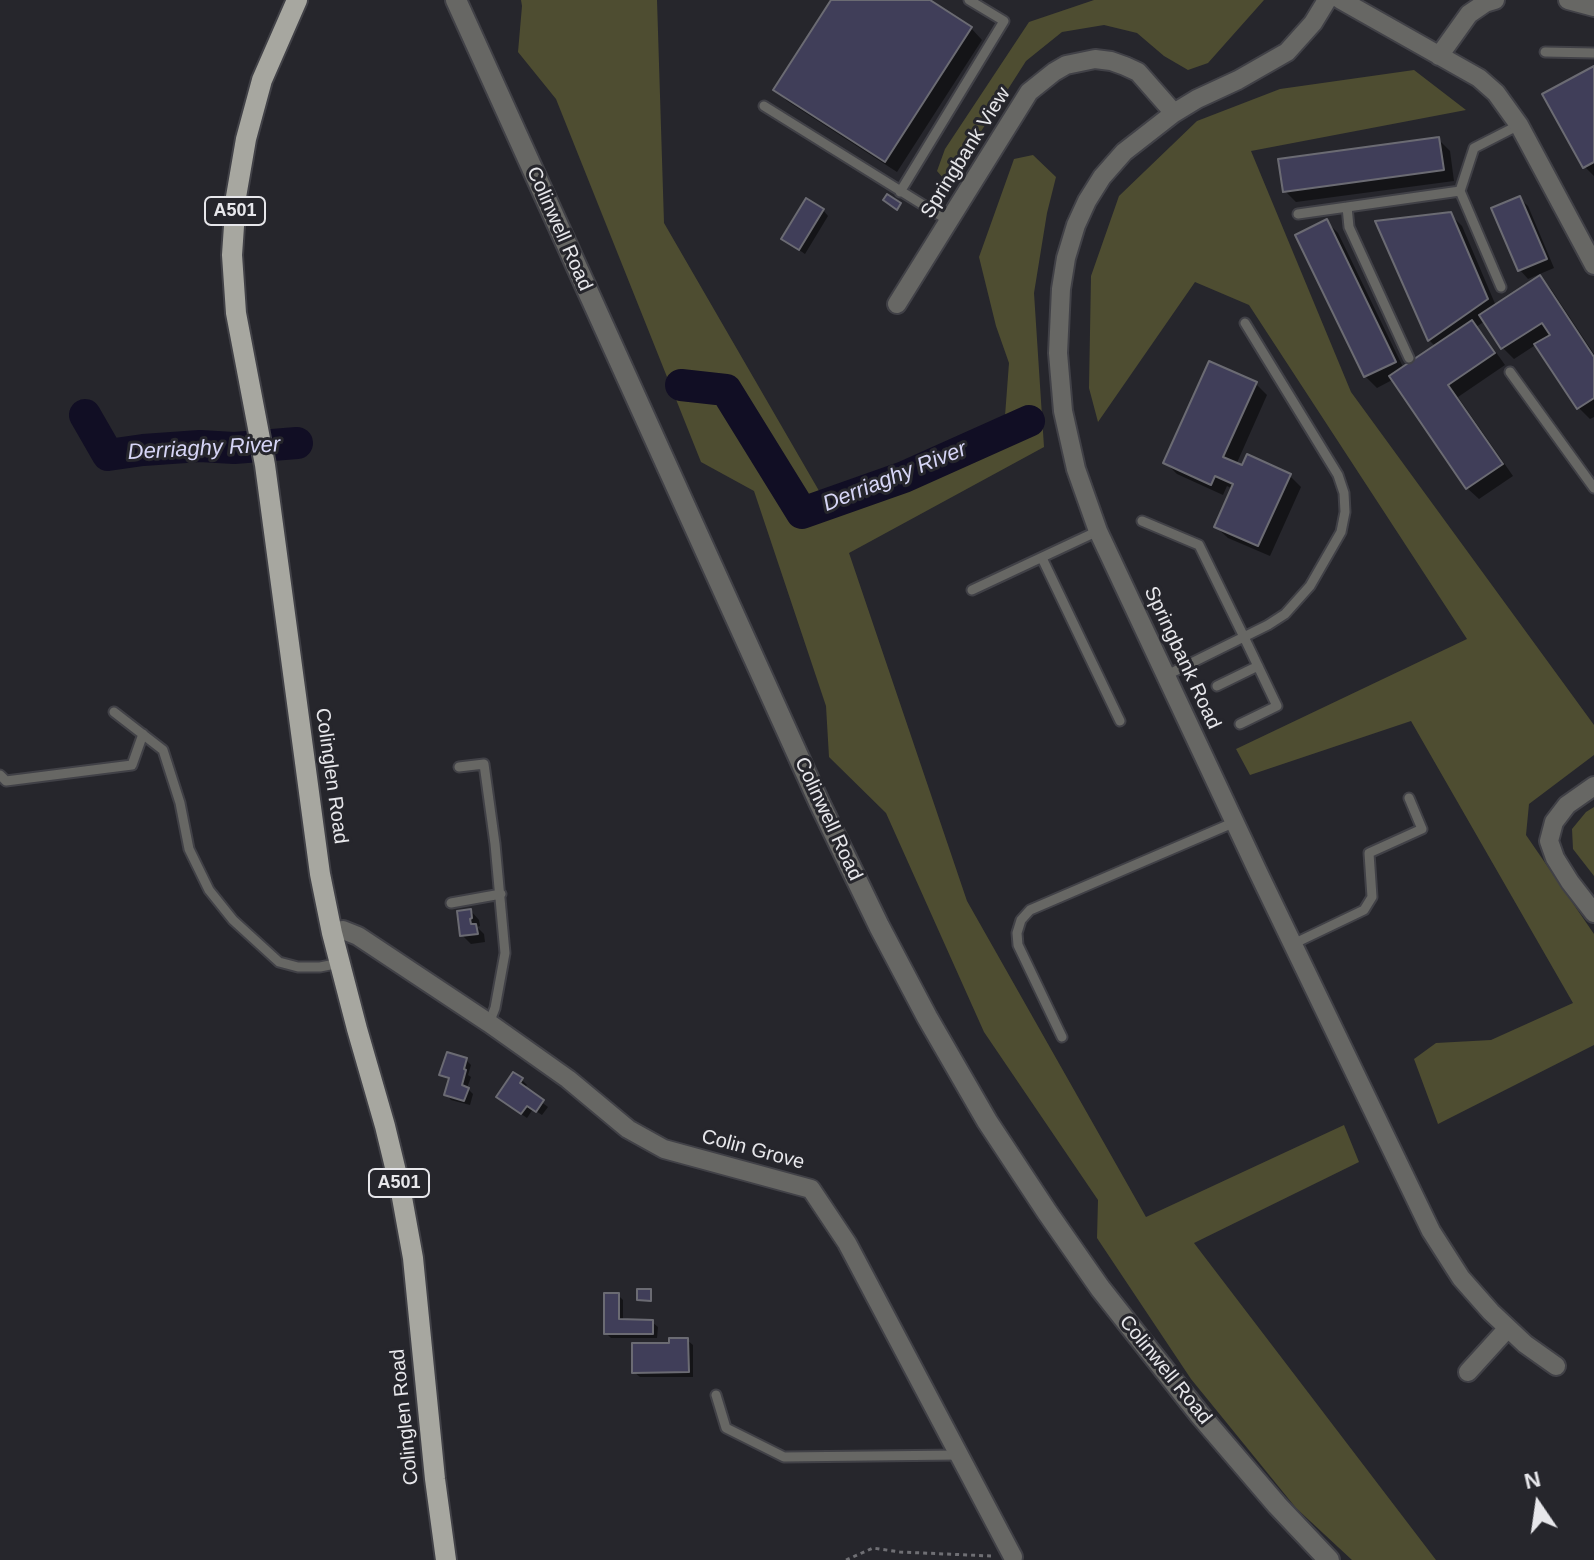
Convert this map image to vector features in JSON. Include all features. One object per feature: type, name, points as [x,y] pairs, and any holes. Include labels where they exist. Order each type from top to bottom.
[{"type":"main road","name":"Colinglen Road","points":[[297,0],[262,80],[246,139],[236,197],[232,255],[236,313],[265,465],[320,874],[332,933],[401,1192],[413,1258],[446,1560]]},
{"type":"street","name":"Colinwell Road","points":[[456,0],[819,802],[927,1017],[987,1121],[1100,1288],[1200,1415],[1329,1560]]},
{"type":"street","name":"Springbank Road","points":[[1327,0],[1313,23],[1287,52],[1174,113],[1124,152],[1102,177],[1087,201],[1066,258],[1061,289],[1060,390],[1066,426],[1076,469],[1098,531],[1431,1231],[1461,1278],[1507,1329],[1556,1366]]},
{"type":"street","points":[[1341,0],[1479,78],[1496,93],[1519,125],[1594,265]]},
{"type":"street","points":[[1439,56],[1469,14],[1495,0]]},
{"type":"street","points":[[1568,0],[1594,7]]},
{"type":"street","name":"Springbank View","points":[[897,304],[1029,92],[1066,65],[1095,59],[1125,66],[1138,72],[1174,113]]},
{"type":"street","points":[[1594,786],[1567,805],[1554,822],[1549,841],[1555,858],[1594,913]]},
{"type":"street","name":"Colin Grove","points":[[332,933],[343,930],[358,936],[568,1079],[628,1129],[664,1149],[811,1189],[847,1243],[1013,1557]]},
{"type":"street","points":[[1468,1372],[1507,1329]]},
{"type":"lane","points":[[900,192],[1004,21],[969,0]]},
{"type":"lane","points":[[1545,52],[1594,53]]},
{"type":"lane","points":[[764,106],[949,221]]},
{"type":"lane","points":[[1501,287],[1460,191],[1474,148],[1519,125]]},
{"type":"lane","points":[[1298,214],[1460,191]]},
{"type":"lane","points":[[1347,207],[1349,227],[1409,358]]},
{"type":"lane","points":[[1165,676],[1285,614],[1310,586],[1341,532],[1345,512],[1344,493],[1338,475],[1245,323]]},
{"type":"lane","points":[[1510,372],[1594,488]]},
{"type":"lane","points":[[1142,521],[1199,545],[1244,637],[1277,706],[1240,724]]},
{"type":"lane","points":[[972,590],[1098,531]]},
{"type":"lane","points":[[1042,558],[1120,721]]},
{"type":"lane","points":[[1217,686],[1258,666]]},
{"type":"lane","points":[[114,712],[163,750],[180,803],[189,849],[209,890],[233,920],[279,962],[298,967],[340,963]]},
{"type":"lane","points":[[0,775],[6,781],[132,765],[143,734]]},
{"type":"lane","points":[[459,767],[484,764],[501,894],[505,953],[495,1008],[489,1023]]},
{"type":"lane","points":[[1293,944],[1364,910],[1372,897],[1369,853],[1422,829],[1409,798]]},
{"type":"lane","points":[[1062,1037],[1018,945],[1017,933],[1021,920],[1030,910],[1235,822]]},
{"type":"lane","points":[[451,903],[501,894]]},
{"type":"lane","points":[[716,1395],[726,1428],[784,1457],[958,1455]]},
{"type":"path","points":[[846,1560],[873,1548],[1013,1557]]},
{"type":"shaded area","points":[[521,0],[657,0],[664,223],[822,496],[1005,416],[1009,363],[996,326],[979,257],[1014,159],[1033,155],[1056,177],[1034,293],[1044,447],[849,553],[967,901],[1146,1217],[1344,1125],[1359,1162],[1194,1243],[1436,1560],[1352,1560],[1296,1508],[1191,1379],[1097,1238],[1098,1200],[984,1032],[886,813],[829,757],[826,706],[754,491],[701,462],[556,99],[518,52]]},
{"type":"shaded area","points":[[1094,0],[1264,0],[1208,63],[1188,70],[1164,56],[1137,33],[1104,25],[1062,32],[1026,61],[980,133],[962,170],[944,179],[937,171],[945,149],[1029,22]]},
{"type":"shaded area","points":[[1414,70],[1466,110],[1251,151],[1351,392],[1594,725],[1594,755],[1529,804],[1526,835],[1594,934],[1594,1045],[1438,1124],[1414,1059],[1436,1043],[1491,1040],[1573,1003],[1411,721],[1250,775],[1236,749],[1467,639],[1249,305],[1195,282],[1098,422],[1089,388],[1091,276],[1119,196],[1197,121],[1280,89]]},
{"type":"shaded area","points":[[1594,807],[1594,876],[1573,849],[1572,829]]},
{"type":"building","points":[[831,0],[930,0],[972,27],[885,162],[773,90]]},
{"type":"building","points":[[1594,66],[1594,162],[1583,168],[1542,94]]},
{"type":"building","points":[[1439,137],[1444,170],[1283,192],[1278,159]]},
{"type":"building","points":[[887,194],[901,203],[897,210],[883,200]]},
{"type":"building","points":[[1520,196],[1547,259],[1518,271],[1491,208]]},
{"type":"building","points":[[806,198],[824,209],[799,250],[781,239]]},
{"type":"building","points":[[1451,212],[1488,299],[1428,341],[1375,221]]},
{"type":"building","points":[[1327,219],[1396,362],[1364,377],[1295,235]]},
{"type":"building","points":[[1540,275],[1594,357],[1594,398],[1577,409],[1534,344],[1550,335],[1542,323],[1501,349],[1479,315]]},
{"type":"building","points":[[1472,320],[1495,353],[1448,385],[1503,464],[1466,489],[1389,376]]},
{"type":"building","points":[[1209,361],[1257,382],[1223,457],[1242,465],[1247,454],[1291,474],[1258,546],[1214,527],[1233,484],[1215,476],[1211,485],[1163,463]]},
{"type":"building","points":[[471,909],[471,924],[476,924],[478,934],[460,936],[457,911]]},
{"type":"building","points":[[447,1052],[467,1058],[462,1085],[469,1088],[464,1101],[444,1095],[449,1078],[439,1075]]},
{"type":"building","points":[[513,1072],[523,1078],[520,1083],[544,1100],[536,1112],[527,1106],[521,1114],[496,1097]]},
{"type":"building","points":[[637,1289],[651,1289],[651,1301],[637,1300]]},
{"type":"building","points":[[604,1293],[619,1293],[619,1319],[653,1320],[653,1334],[604,1334]]},
{"type":"building","points":[[669,1338],[688,1338],[689,1372],[632,1373],[632,1343],[669,1343]]},
{"type":"waterway","name":"Derriaghy River","points":[[681,385],[726,390],[802,513],[904,477],[1029,421]]},
{"type":"waterway","name":"Derriaghy River","points":[[85,415],[108,455],[200,446],[234,448],[297,443]]}]
